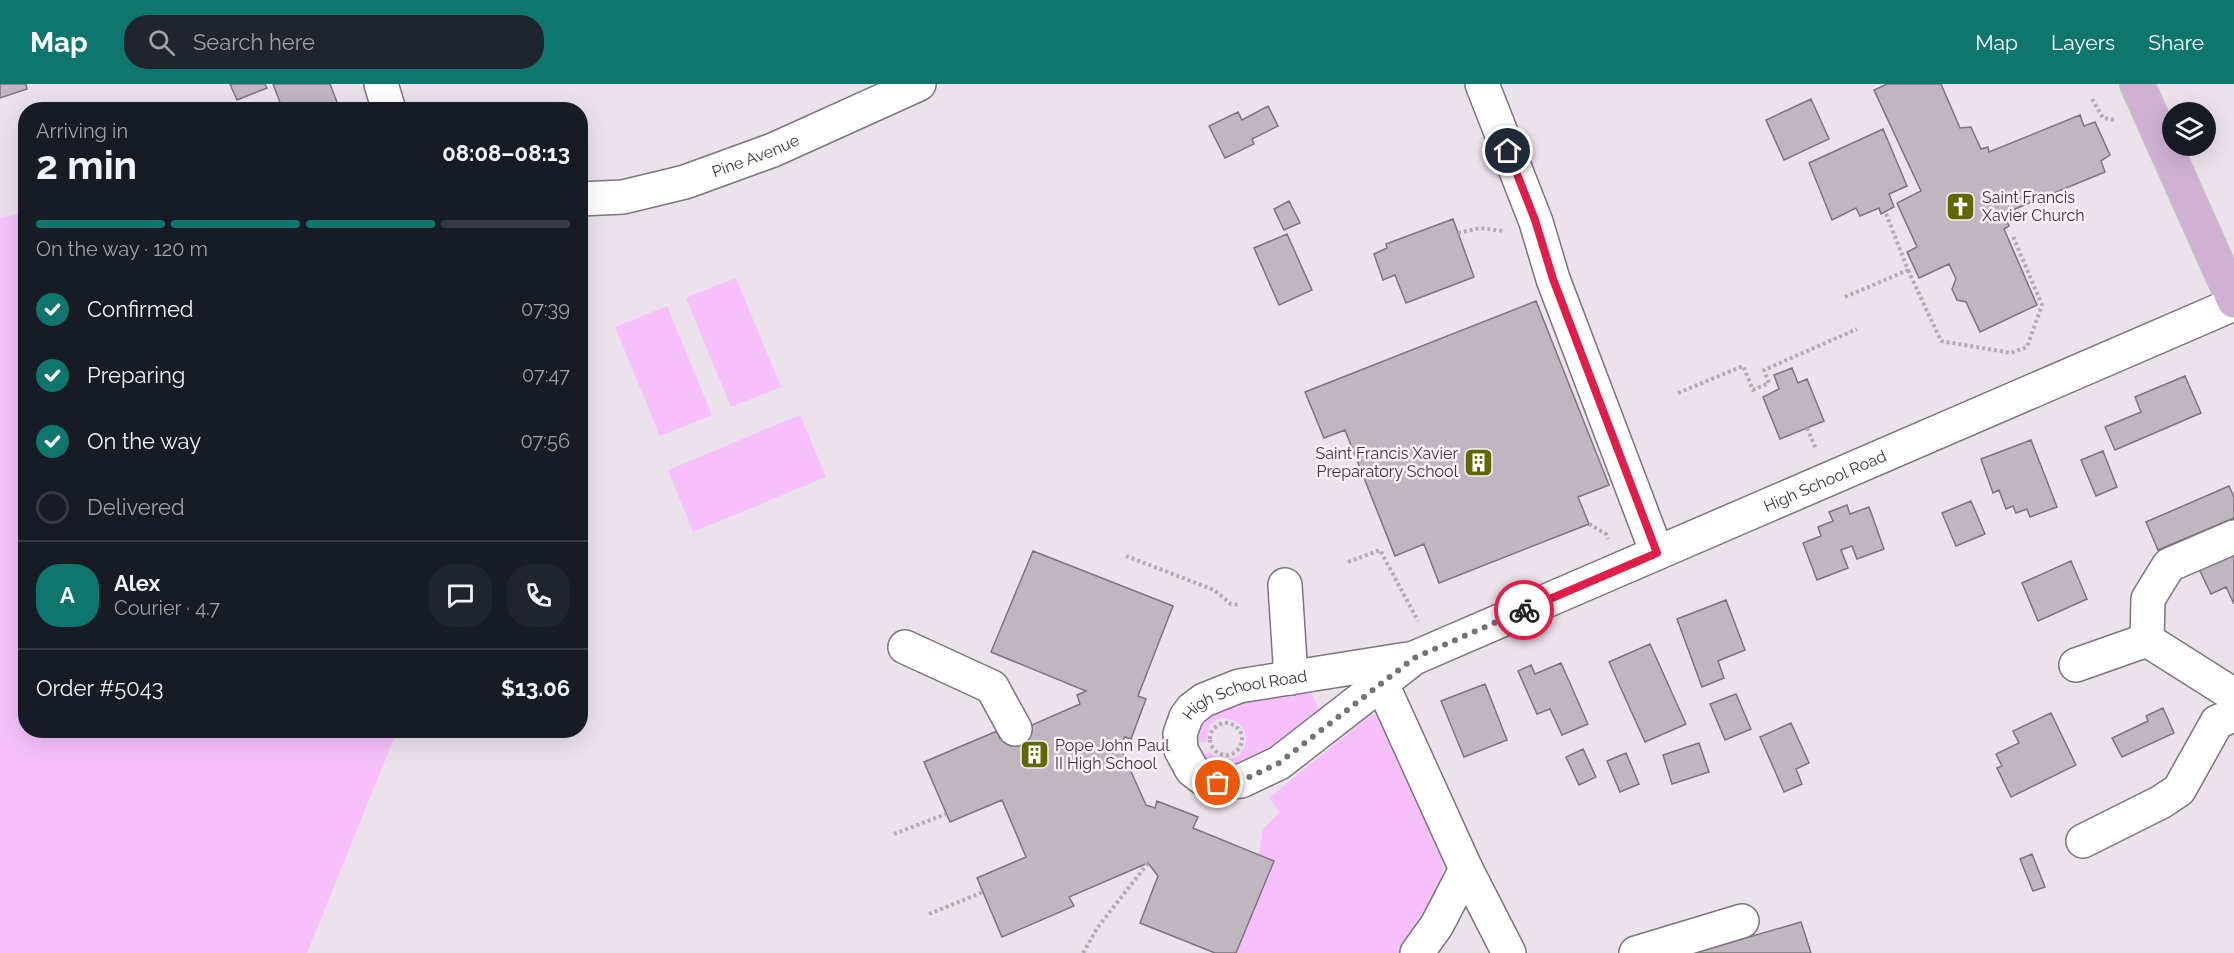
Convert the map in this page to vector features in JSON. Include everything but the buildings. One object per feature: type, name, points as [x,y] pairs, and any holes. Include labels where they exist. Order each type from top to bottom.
[{"type":"main road","points":[[2137,84],[2234,303]]},
{"type":"street","points":[[381,84],[387,102]]},
{"type":"street","name":"Pine Avenue","points":[[588,199],[623,197],[685,182],[773,150],[920,84]]},
{"type":"street","points":[[1482,84],[1536,222],[1553,279],[1657,553]]},
{"type":"street","name":"High School Road","points":[[1418,644],[1382,684],[1279,763],[1232,783],[1218,783],[1204,779],[1192,770],[1180,742],[1182,726],[1198,703],[1239,686],[1291,678],[1418,644],[1657,553],[2234,303]]},
{"type":"street","points":[[2146,640],[2148,598],[2169,565],[2234,537]]},
{"type":"street","points":[[1285,585],[1291,678]]},
{"type":"street","points":[[2076,665],[2146,640]]},
{"type":"street","points":[[2146,640],[2234,695]]},
{"type":"street","points":[[905,647],[992,687],[1015,729]]},
{"type":"street","points":[[1382,684],[1466,869],[1509,953]]},
{"type":"street","points":[[2083,841],[2161,802],[2179,790],[2217,722],[2234,715]]},
{"type":"street","points":[[1417,953],[1437,925],[1466,869]]},
{"type":"street","points":[[1636,953],[1742,921]]},
{"type":"path","points":[[2092,99],[2103,118],[2117,120]]},
{"type":"path","points":[[1885,212],[1908,270],[1941,341],[2012,353],[2027,347],[2042,305],[2012,234]]},
{"type":"path","points":[[1458,233],[1480,228],[1509,231],[1536,222]]},
{"type":"path","points":[[1845,297],[1908,270]]},
{"type":"path","points":[[1678,393],[1743,366],[1754,390],[1769,383],[1764,370],[1857,329]]},
{"type":"path","points":[[1807,428],[1820,457]]},
{"type":"path","points":[[1589,524],[1606,534],[1611,548]]},
{"type":"path","points":[[1348,562],[1380,550],[1418,644]]},
{"type":"path","points":[[1126,556],[1214,590],[1231,604],[1239,605]]},
{"type":"path","points":[[1227,723],[1237,726],[1242,741],[1238,751],[1228,756],[1217,753],[1210,743],[1213,729],[1227,723]]},
{"type":"path","points":[[894,834],[946,814]]},
{"type":"path","points":[[1083,953],[1098,927],[1148,863]]},
{"type":"path","points":[[928,914],[983,892]]},
{"type":"shaded area","points":[[18,214],[18,738],[394,738],[307,953],[0,953],[0,218]]},
{"type":"shaded area","points":[[736,278],[781,387],[731,407],[686,298]]},
{"type":"shaded area","points":[[667,306],[712,415],[660,436],[615,327]]},
{"type":"shaded area","points":[[800,415],[826,477],[693,532],[668,470]]},
{"type":"shaded area","points":[[1308,686],[1321,714],[1280,744],[1247,761],[1231,764],[1216,763],[1203,755],[1209,751],[1220,759],[1230,759],[1239,755],[1246,738],[1243,729],[1235,722],[1220,718],[1210,725],[1207,742],[1199,743],[1201,729],[1209,718],[1240,702]]},
{"type":"shaded area","points":[[1372,714],[1379,714],[1442,856],[1443,882],[1404,953],[1236,953],[1273,861],[1259,855],[1263,829],[1280,812],[1269,798]]},
{"type":"way so far","points":[[1218,783],[1241,781],[1279,763],[1414,658],[1524,610]]},
{"type":"place","name":"Saint Francis Xavier Church","points":[[1961,206]]},
{"type":"place","name":"Saint Francis Xavier Preparatory School","points":[[1479,462]]},
{"type":"place","name":"Pope John Paul II High School","points":[[1034,754]]},
{"type":"route","points":[[1508,151],[1535,220],[1553,279],[1657,553],[1524,610]]}]
